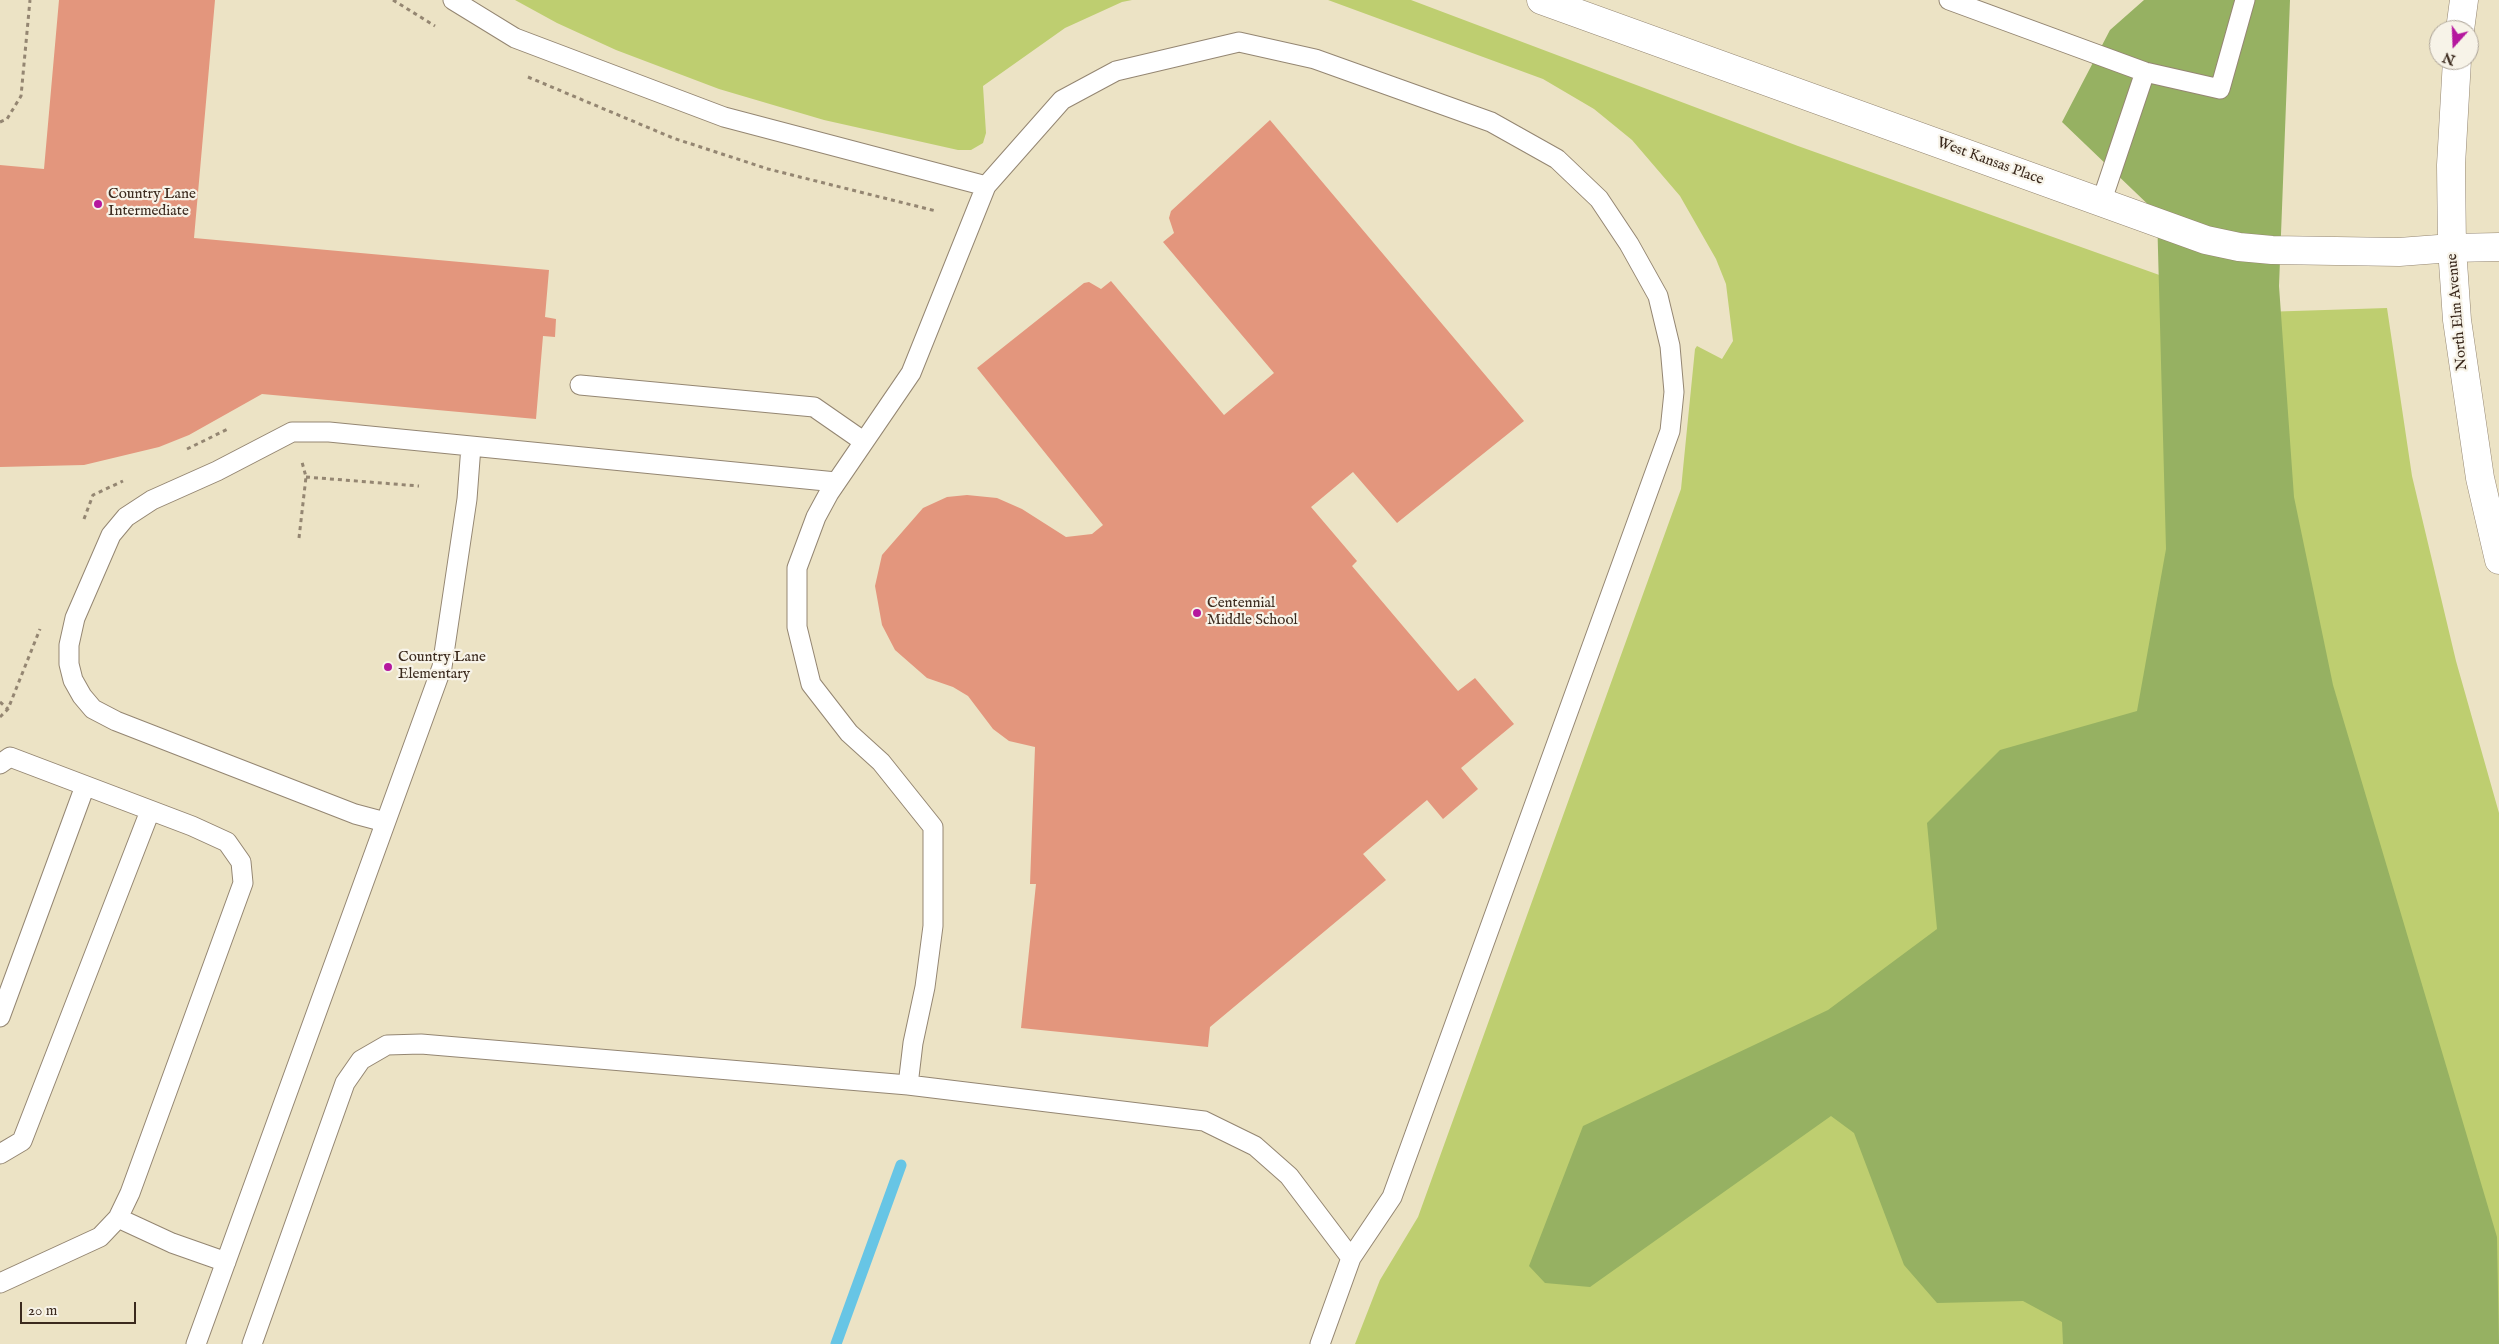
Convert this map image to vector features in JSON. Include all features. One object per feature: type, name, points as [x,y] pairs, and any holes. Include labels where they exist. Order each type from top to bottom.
[{"type":"street","name":"West Kansas Place","points":[[1541,0],[2206,240],[2239,247],[2399,252],[2499,246]]},
{"type":"street","points":[[2461,20],[2464,0]]},
{"type":"street","name":"North Elm Avenue","points":[[2456,70],[2451,165],[2452,248],[2457,320],[2480,478],[2499,560]]},
{"type":"lane","points":[[453,0],[515,38],[724,117],[986,186]]},
{"type":"lane","points":[[1949,0],[2145,72],[2220,90],[2244,0]]},
{"type":"lane","points":[[908,1085],[933,926],[933,827],[881,762],[850,733],[811,684],[797,627],[797,568],[816,517],[836,482],[911,373],[986,186],[1062,100],[1116,70],[1239,42],[1315,59],[1491,122],[1557,159],[1599,199],[1629,244],[1658,296],[1670,346],[1674,392],[1670,431],[1392,1197],[1351,1258],[1320,1344]]},
{"type":"lane","points":[[2101,203],[2145,72]]},
{"type":"lane","points":[[580,385],[814,407],[864,442]]},
{"type":"lane","points":[[385,822],[355,814],[290,789],[116,721],[93,709],[82,696],[73,680],[69,664],[69,645],[75,618],[111,536],[126,517],[152,500],[217,471],[292,432],[328,432],[836,482]]},
{"type":"lane","points":[[196,1344],[442,667],[467,499],[471,446]]},
{"type":"lane","points":[[0,764],[10,757],[228,842],[242,862],[243,883],[130,1193],[118,1218],[100,1237],[0,1283]]},
{"type":"lane","points":[[0,1017],[85,786]]},
{"type":"lane","points":[[0,1154],[22,1141],[150,811]]},
{"type":"lane","points":[[252,1344],[345,1083],[361,1060],[387,1045],[431,1045],[908,1085],[1204,1121],[1255,1146],[1289,1176],[1351,1258]]},
{"type":"lane","points":[[118,1218],[172,1243],[226,1262]]},
{"type":"path","points":[[0,122],[7,119],[21,96],[30,0]]},
{"type":"path","points":[[182,451],[236,425]]},
{"type":"path","points":[[299,538],[306,477],[301,460]]},
{"type":"path","points":[[306,477],[419,486]]},
{"type":"path","points":[[82,522],[93,495],[129,478]]},
{"type":"path","points":[[0,717],[8,709],[43,620]]},
{"type":"path","points":[[0,702],[8,709]]},
{"type":"green space","points":[[515,0],[1132,0],[1122,2],[1065,28],[983,86],[986,133],[983,143],[971,150],[958,150],[824,120],[719,89],[616,50],[557,23]]},
{"type":"green space","points":[[1328,0],[1411,0],[1798,146],[2263,312],[2387,308],[2412,476],[2456,661],[2499,813],[2499,1344],[1355,1344],[1380,1280],[1418,1217],[1681,489],[1695,349],[1697,346],[1722,359],[1733,341],[1726,284],[1716,259],[1680,196],[1632,140],[1594,109],[1543,79]]},
{"type":"green space","points":[[2144,0],[2290,0],[2279,286],[2294,497],[2333,685],[2497,1237],[2499,1344],[2063,1344],[2062,1322],[2023,1301],[1937,1303],[1904,1265],[1854,1133],[1831,1116],[1590,1287],[1545,1283],[1529,1266],[1583,1126],[1828,1010],[1937,929],[1927,823],[2000,750],[2137,711],[2166,549],[2157,213],[2062,122],[2110,30]]},
{"type":"building","name":"Country Lane Intermediate","points":[[59,0],[215,0],[194,238],[549,270],[545,317],[556,319],[555,337],[543,336],[536,419],[262,394],[189,435],[159,447],[84,465],[0,467],[0,165],[44,169]]},
{"type":"building","points":[[1270,120],[1524,421],[1397,523],[1353,472],[1311,507],[1357,561],[1352,566],[1458,691],[1475,678],[1514,724],[1461,768],[1478,789],[1443,819],[1427,800],[1363,854],[1386,880],[1210,1027],[1208,1047],[1021,1028],[1036,884],[1030,884],[1035,747],[1009,741],[993,729],[968,696],[953,687],[927,678],[895,650],[882,625],[875,586],[882,555],[923,508],[947,497],[967,495],[997,498],[1022,509],[1066,537],[1092,534],[1103,525],[977,368],[1084,283],[1089,282],[1101,289],[1111,281],[1224,415],[1274,373],[1163,242],[1174,233],[1169,218],[1171,211]]},
{"type":"waterway","points":[[836,1344],[901,1165]]},
{"type":"place","name":"Country Lane Intermediate","points":[[98,204]]},
{"type":"place","name":"Centennial Middle School","points":[[1197,613]]},
{"type":"place","name":"Country Lane Elementary","points":[[388,667]]}]
